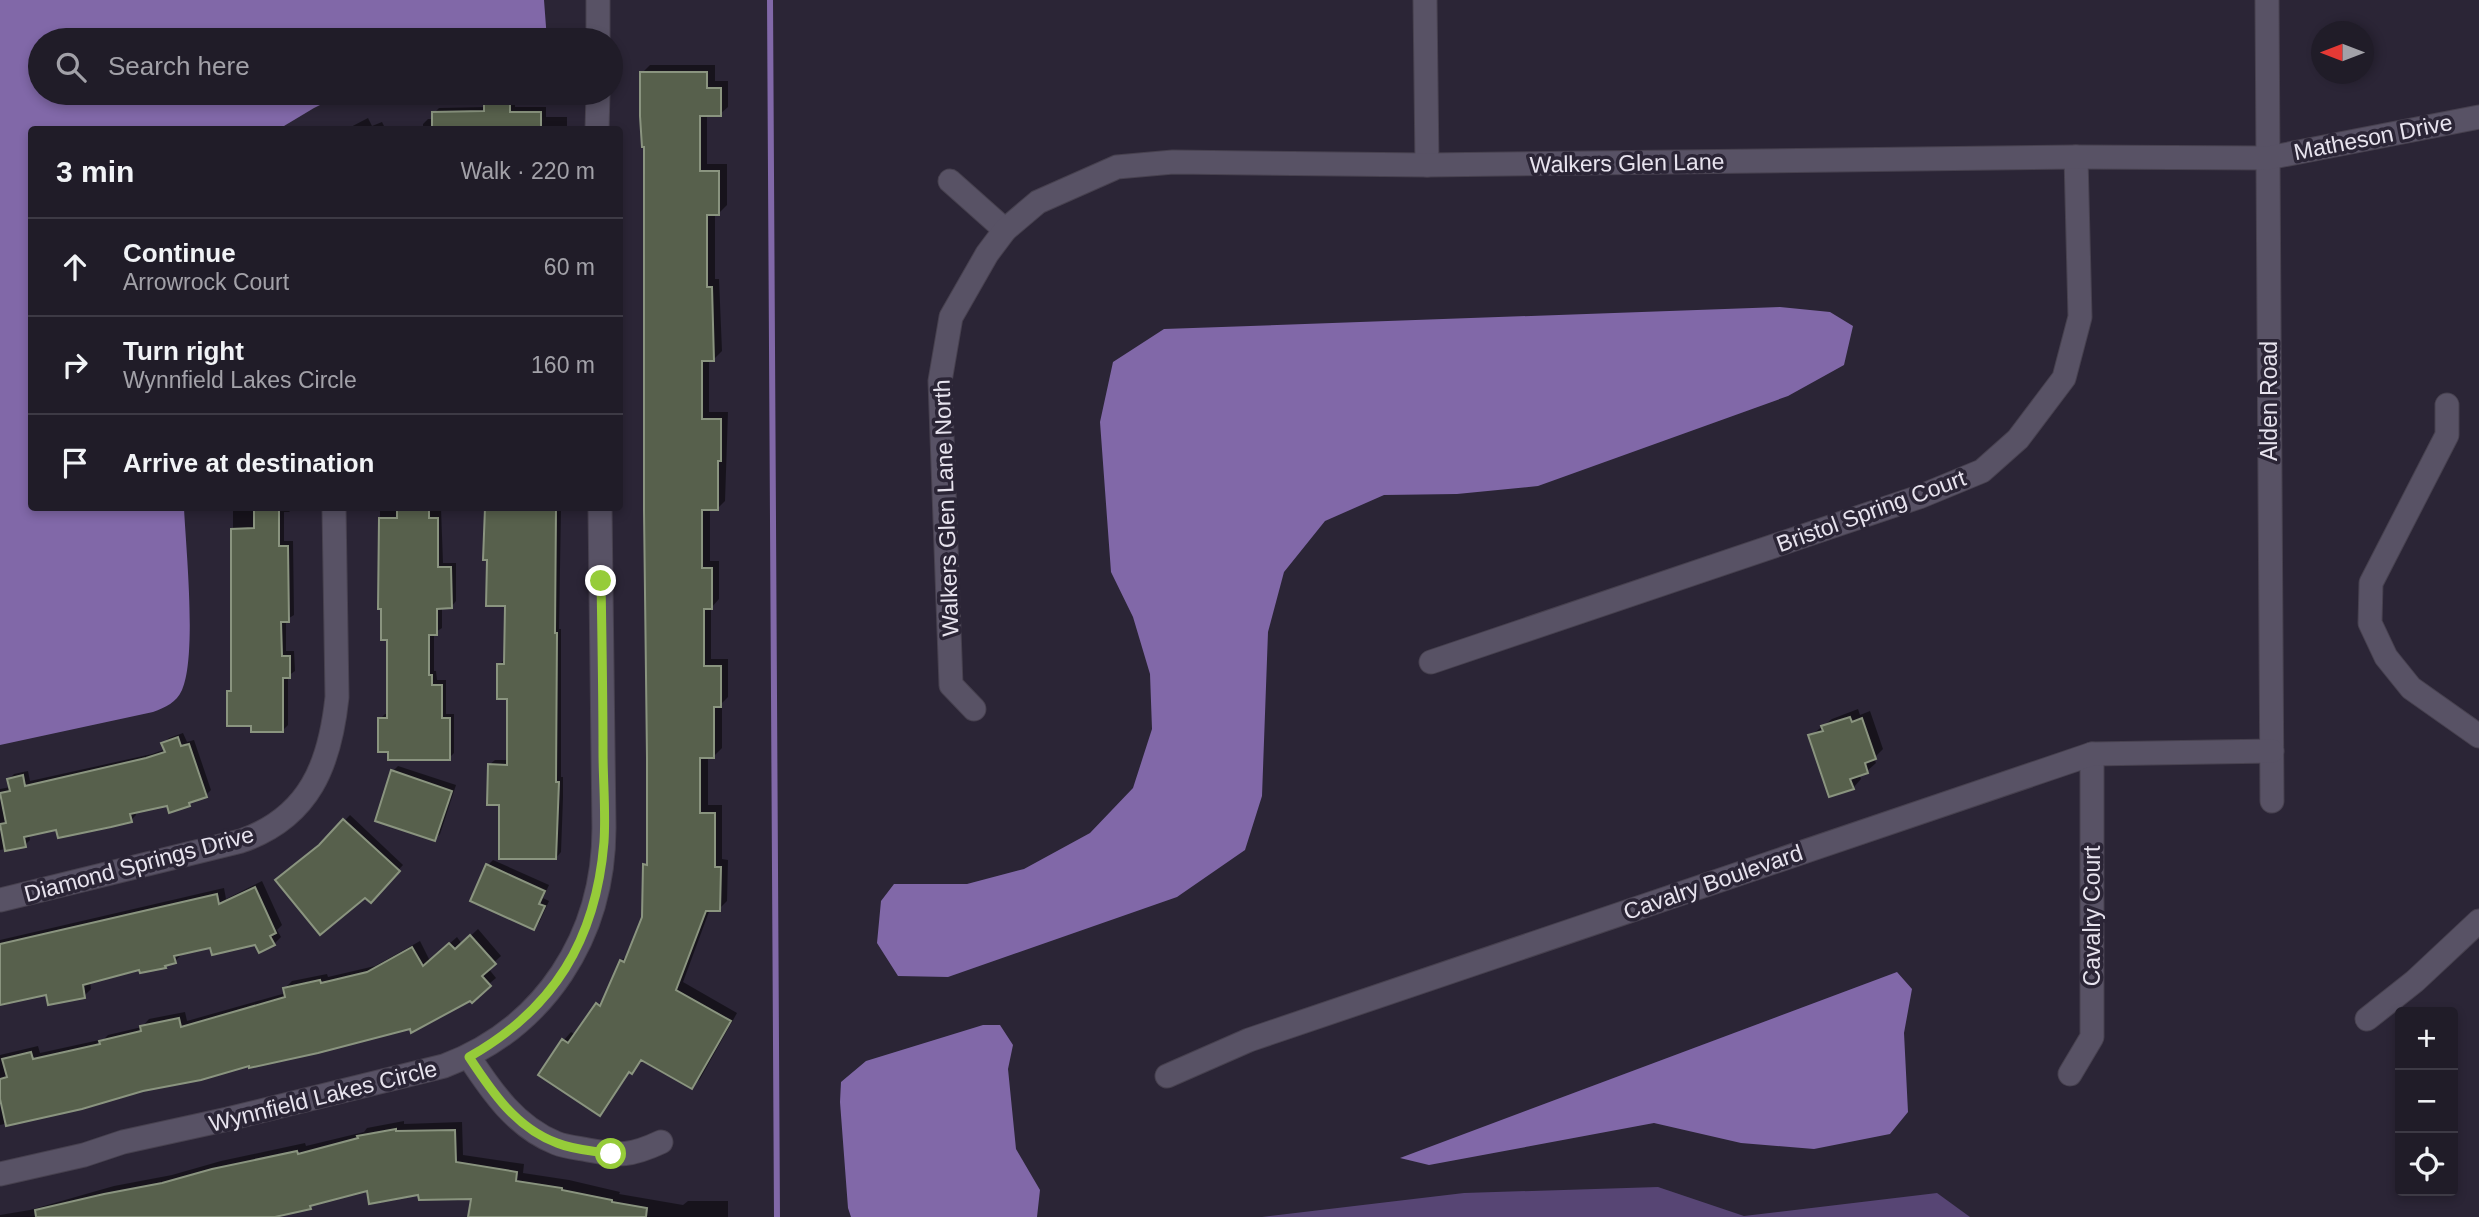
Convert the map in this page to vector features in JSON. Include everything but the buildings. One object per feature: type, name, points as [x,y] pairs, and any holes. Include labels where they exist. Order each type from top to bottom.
[{"type":"street","points":[[598,0],[598,28]]},
{"type":"street","points":[[1425,0],[1427,165]]},
{"type":"street","name":"Alden Road","points":[[2267,0],[2272,802]]},
{"type":"street","points":[[597,126],[598,105]]},
{"type":"street","name":"Matheson Drive","points":[[2268,158],[2479,117]]},
{"type":"street","name":"Walkers Glen Lane","points":[[1005,230],[1038,202],[1117,167],[1173,162],[1427,165],[2076,157],[2268,158]]},
{"type":"street","name":"Bristol Spring Court","points":[[1430,662],[1906,502],[1982,471],[2018,439],[2064,378],[2080,317],[2076,157]]},
{"type":"street","points":[[950,181],[1005,230]]},
{"type":"street","name":"Walkers Glen Lane North","points":[[974,709],[951,685],[940,381],[951,317],[987,254],[1005,230]]},
{"type":"street","points":[[2447,405],[2447,435],[2371,583],[2370,623],[2386,657],[2411,688],[2479,736]]},
{"type":"street","name":"Diamond Springs Drive","points":[[0,900],[251,837],[278,823],[305,796],[326,758],[334,727],[337,696],[334,511]]},
{"type":"street","name":"Wynnfield Lakes Circle","points":[[0,1174],[444,1066],[469,1057],[494,1043],[537,1007],[579,943],[597,895],[604,839],[600,511]]},
{"type":"street","name":"Cavalry Boulevard","points":[[1167,1076],[1249,1040],[2092,754],[2272,751]]},
{"type":"street","name":"Cavalry Court","points":[[2070,1074],[2092,1037],[2092,754]]},
{"type":"street","points":[[2367,1019],[2416,981],[2479,920]]},
{"type":"street","points":[[469,1057],[493,1094],[518,1119],[557,1143],[611,1154],[637,1153],[661,1142]]},
{"type":"shaded area","points":[[0,0],[544,0],[546,28],[28,28],[28,105],[320,105],[284,126],[28,126],[28,511],[184,511],[189,653],[182,690],[174,701],[166,706],[153,712],[0,745]]},
{"type":"shaded area","points":[[1780,307],[1830,312],[1853,326],[1844,365],[1788,396],[1538,486],[1457,494],[1384,495],[1325,521],[1284,572],[1268,632],[1262,796],[1245,850],[1177,897],[948,977],[898,976],[877,943],[881,901],[894,884],[967,884],[1024,869],[1090,833],[1133,788],[1152,729],[1150,674],[1133,617],[1111,572],[1100,422],[1113,362],[1164,329]]},
{"type":"shaded area","points":[[1897,972],[1912,989],[1904,1033],[1908,1112],[1890,1134],[1814,1149],[1741,1143],[1654,1123],[1429,1165],[1400,1158]]},
{"type":"shaded area","points":[[983,1025],[1000,1025],[1013,1045],[1008,1069],[1016,1149],[1040,1190],[1037,1217],[851,1217],[848,1208],[840,1102],[841,1082],[866,1061]]},
{"type":"shaded area","points":[[1658,1187],[1744,1216],[1937,1193],[1970,1217],[1262,1217],[1464,1193]]},
{"type":"waterway","points":[[770,0],[777,1217]]},
{"type":"route","points":[[601,581],[604,839],[597,895],[568,964],[537,1007],[494,1043],[469,1057],[493,1094],[523,1124],[557,1143],[611,1154]]}]
